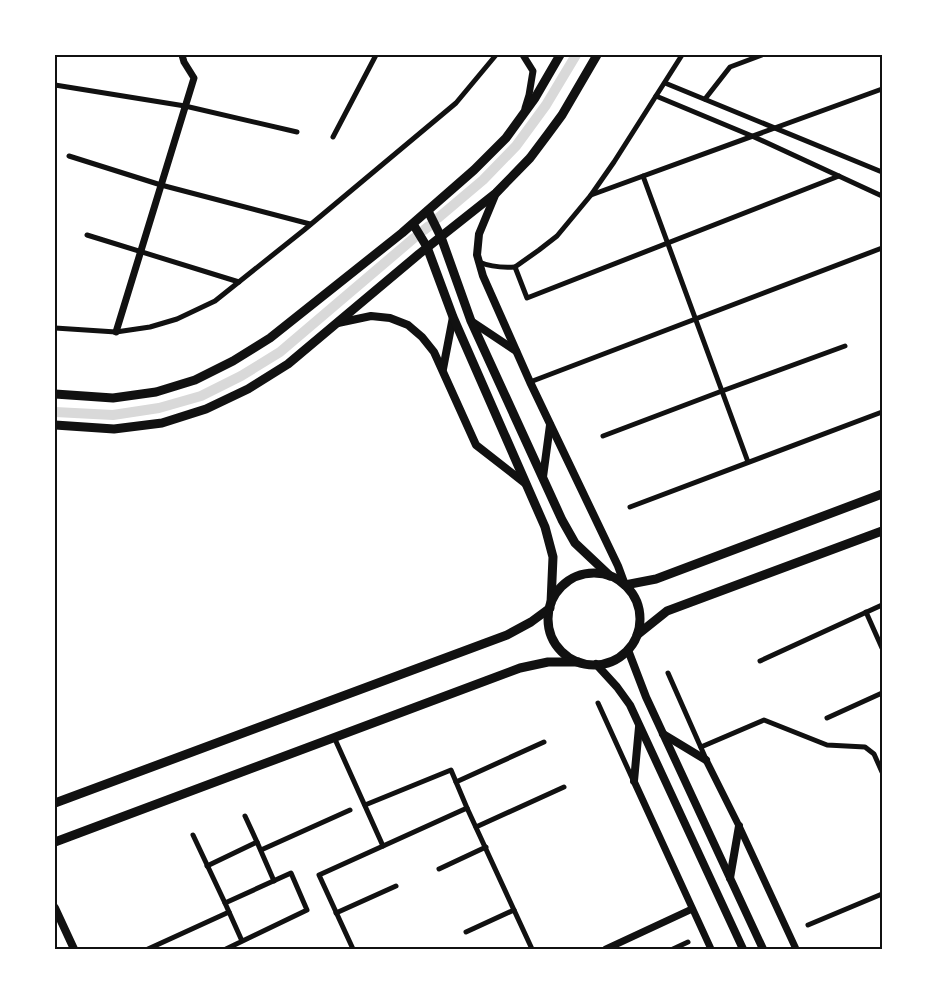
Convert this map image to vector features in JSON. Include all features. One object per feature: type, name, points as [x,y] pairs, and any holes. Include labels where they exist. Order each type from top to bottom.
[{"type":"main road","points":[[55,394],[113,398],[156,392],[195,380],[233,361],[270,338],[413,224],[481,164],[506,138],[523,116],[560,55]]},
{"type":"main road","points":[[55,425],[114,429],[162,423],[206,409],[248,389],[288,364],[427,247],[496,193],[530,158],[562,115],[597,55]]},
{"type":"main road","points":[[496,193],[480,234],[477,255],[483,276],[530,382],[618,566],[625,585]]},
{"type":"main road","points":[[413,224],[427,247],[452,317],[545,527],[553,558],[548,617],[551,636],[562,652],[569,658],[587,664],[608,663],[628,650],[637,635],[640,626],[639,608],[632,592],[625,585],[610,576],[575,543],[562,520],[471,321],[441,236],[428,211]]},
{"type":"main road","points":[[338,323],[371,316],[390,318],[408,325],[422,337],[434,352],[476,445],[526,484]]},
{"type":"main road","points":[[443,369],[452,317]]},
{"type":"main road","points":[[471,321],[516,351]]},
{"type":"main road","points":[[543,478],[550,424]]},
{"type":"main road","points":[[625,585],[656,579],[882,494]]},
{"type":"main road","points":[[637,635],[667,611],[882,531]]},
{"type":"main road","points":[[55,803],[507,634],[531,622],[550,605],[558,590],[569,581],[582,575],[596,573],[610,576]]},
{"type":"main road","points":[[628,650],[646,697],[763,949]]},
{"type":"main road","points":[[55,849],[58,841],[520,668],[548,662],[578,662]]},
{"type":"main road","points":[[596,664],[630,705],[743,949]]},
{"type":"main road","points":[[634,781],[639,725]]},
{"type":"main road","points":[[663,734],[706,760]]},
{"type":"main road","points":[[730,878],[739,826]]},
{"type":"main road","points":[[55,908],[74,949]]},
{"type":"street","points":[[116,332],[194,78],[182,55]]},
{"type":"street","points":[[333,137],[376,55]]},
{"type":"street","points":[[55,328],[116,332],[150,327],[177,319],[215,301],[456,103],[496,55]]},
{"type":"street","points":[[523,55],[533,71],[523,116]]},
{"type":"street","points":[[479,262],[501,268],[515,267],[557,236],[591,195],[614,162],[682,55]]},
{"type":"street","points":[[705,100],[730,67],[762,55]]},
{"type":"street","points":[[665,83],[882,172]]},
{"type":"street","points":[[55,85],[185,106],[297,132]]},
{"type":"street","points":[[591,195],[882,89]]},
{"type":"street","points":[[656,96],[752,136],[882,196]]},
{"type":"street","points":[[69,156],[161,185],[310,224]]},
{"type":"street","points":[[643,176],[748,462]]},
{"type":"street","points":[[515,267],[527,298],[840,176]]},
{"type":"street","points":[[87,235],[239,282]]},
{"type":"street","points":[[530,382],[882,248]]},
{"type":"street","points":[[603,436],[845,346]]},
{"type":"street","points":[[630,507],[882,412]]},
{"type":"street","points":[[760,661],[882,605]]},
{"type":"street","points":[[866,612],[882,648]]},
{"type":"street","points":[[668,673],[706,760],[796,949]]},
{"type":"street","points":[[827,718],[882,693]]},
{"type":"street","points":[[598,703],[711,949]]},
{"type":"street","points":[[701,747],[764,720],[827,745],[864,747],[874,754],[882,772]]},
{"type":"street","points":[[334,737],[383,846]]},
{"type":"street","points":[[456,782],[544,742]]},
{"type":"street","points":[[365,804],[451,770],[532,949]]},
{"type":"street","points":[[476,827],[564,787]]},
{"type":"street","points":[[353,949],[319,875],[468,808]]},
{"type":"street","points":[[261,850],[350,810]]},
{"type":"street","points":[[246,816],[274,881]]},
{"type":"street","points":[[193,835],[242,941]]},
{"type":"street","points":[[208,866],[257,842]]},
{"type":"street","points":[[439,869],[486,848]]},
{"type":"street","points":[[225,903],[291,873],[307,910],[226,949]]},
{"type":"street","points":[[336,913],[396,886]]},
{"type":"street","points":[[808,925],[882,894]]},
{"type":"street","points":[[606,949],[692,909]]},
{"type":"street","points":[[466,932],[514,910]]},
{"type":"street","points":[[148,949],[229,912]]},
{"type":"street","points":[[673,949],[688,942]]},
{"type":"waterway","points":[[438,218],[483,180],[516,146],[546,105],[576,55]]},
{"type":"waterway","points":[[424,230],[429,226]]},
{"type":"waterway","points":[[55,412],[113,415],[159,408],[201,396],[241,376],[280,352],[414,238]]}]
